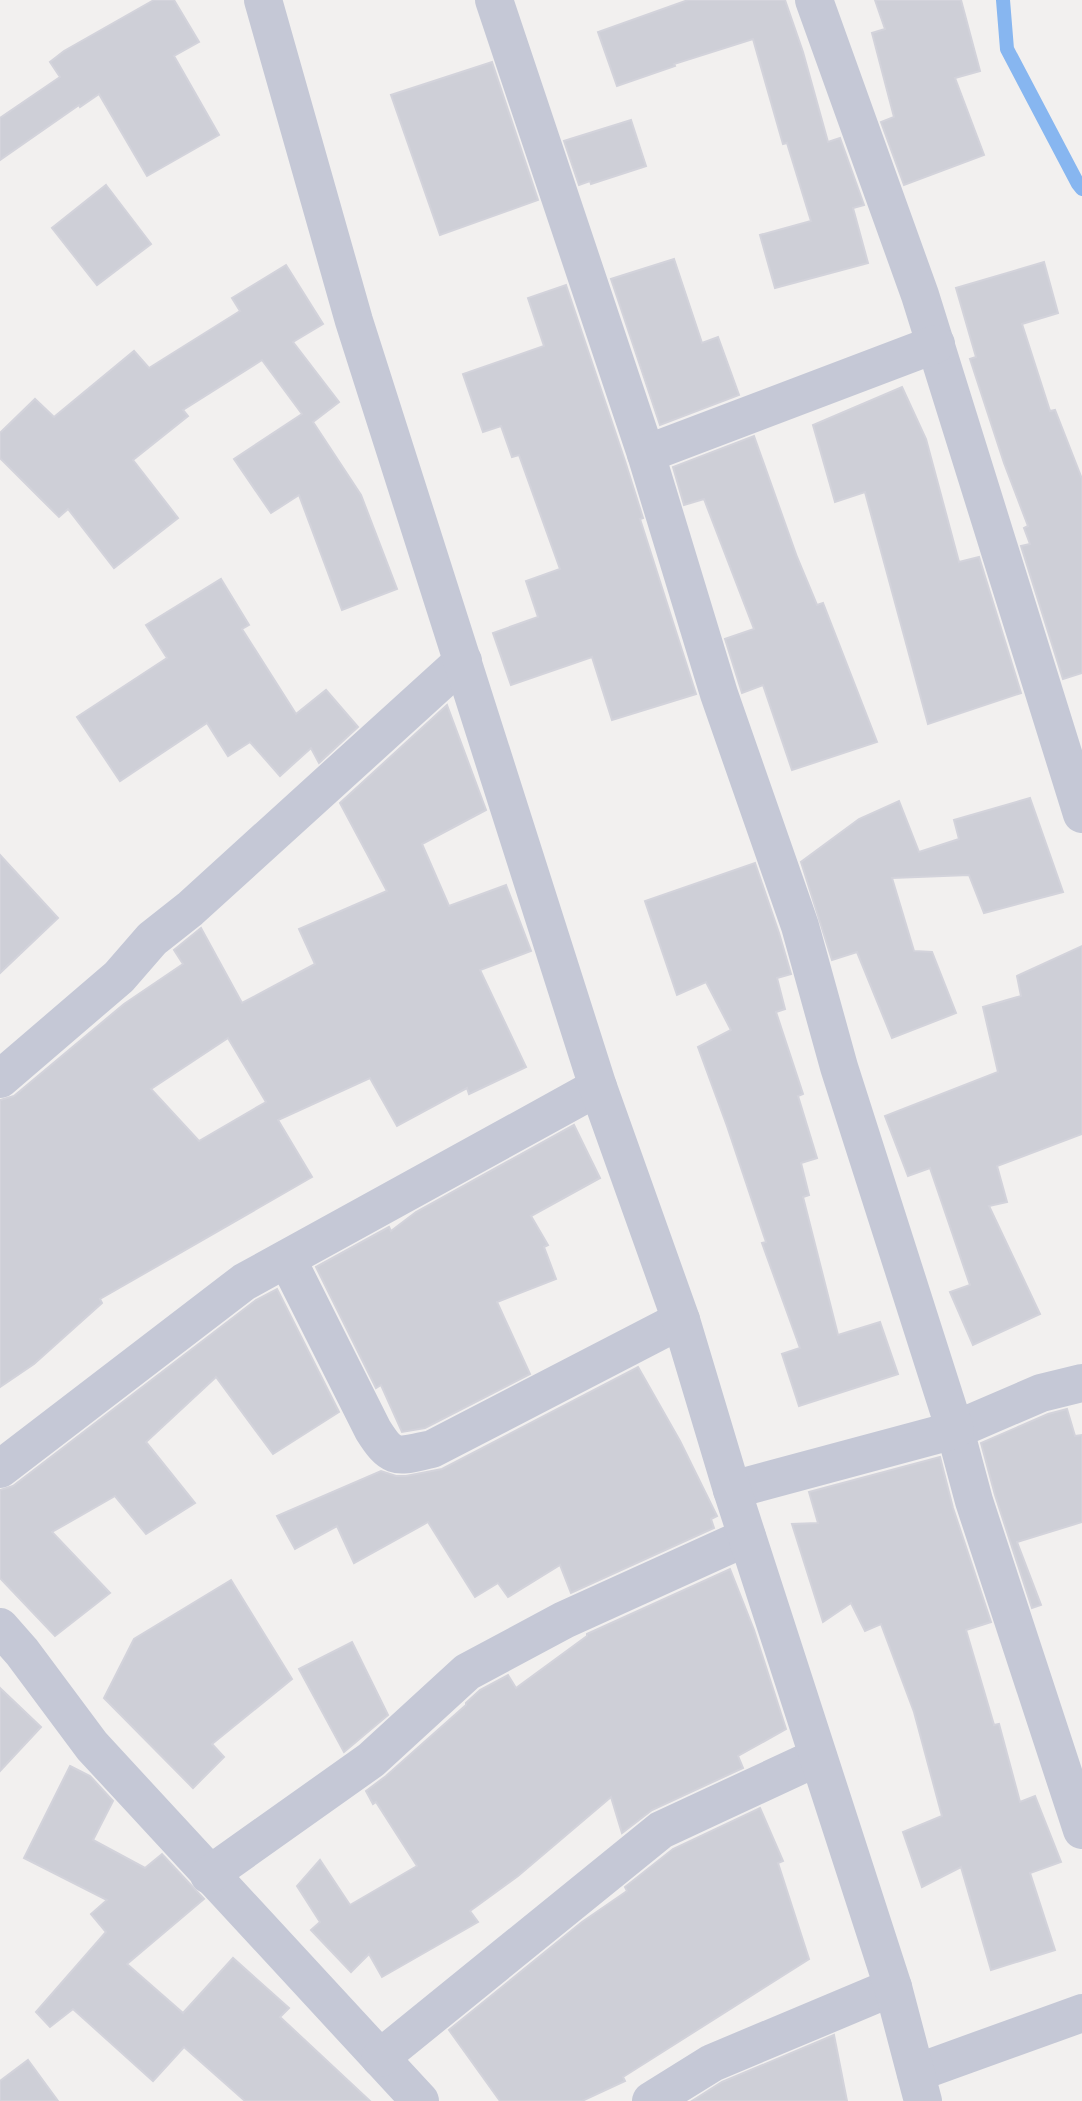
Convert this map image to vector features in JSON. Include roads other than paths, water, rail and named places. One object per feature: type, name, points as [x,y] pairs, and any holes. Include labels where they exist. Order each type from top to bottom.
[{"type":"street","points":[[263,0],[354,321],[598,1087],[681,1320],[732,1490],[893,1987],[920,2087],[1082,2013]]},
{"type":"street","points":[[494,0],[646,454],[719,694],[800,926],[839,1067],[955,1430],[974,1501],[1082,1830]]},
{"type":"street","points":[[814,0],[916,282],[1082,814]]},
{"type":"street","points":[[646,454],[936,344]]},
{"type":"street","points":[[0,1079],[119,977],[152,939],[190,909],[463,661]]},
{"type":"street","points":[[0,1469],[244,1282],[598,1087]]},
{"type":"street","points":[[287,1259],[373,1430],[385,1450],[402,1455],[432,1449],[681,1320]]},
{"type":"street","points":[[732,1490],[955,1430],[1041,1393],[1082,1382]]},
{"type":"street","points":[[209,1875],[371,1760],[467,1672],[564,1620],[747,1536]]},
{"type":"street","points":[[7,1652],[209,1875],[421,2101]]},
{"type":"street","points":[[380,2058],[661,1830],[818,1757]]},
{"type":"street","points":[[651,2101],[712,2063],[893,1987]]},
{"type":"waterway","points":[[1003,0],[1007,49],[1082,189]]}]
